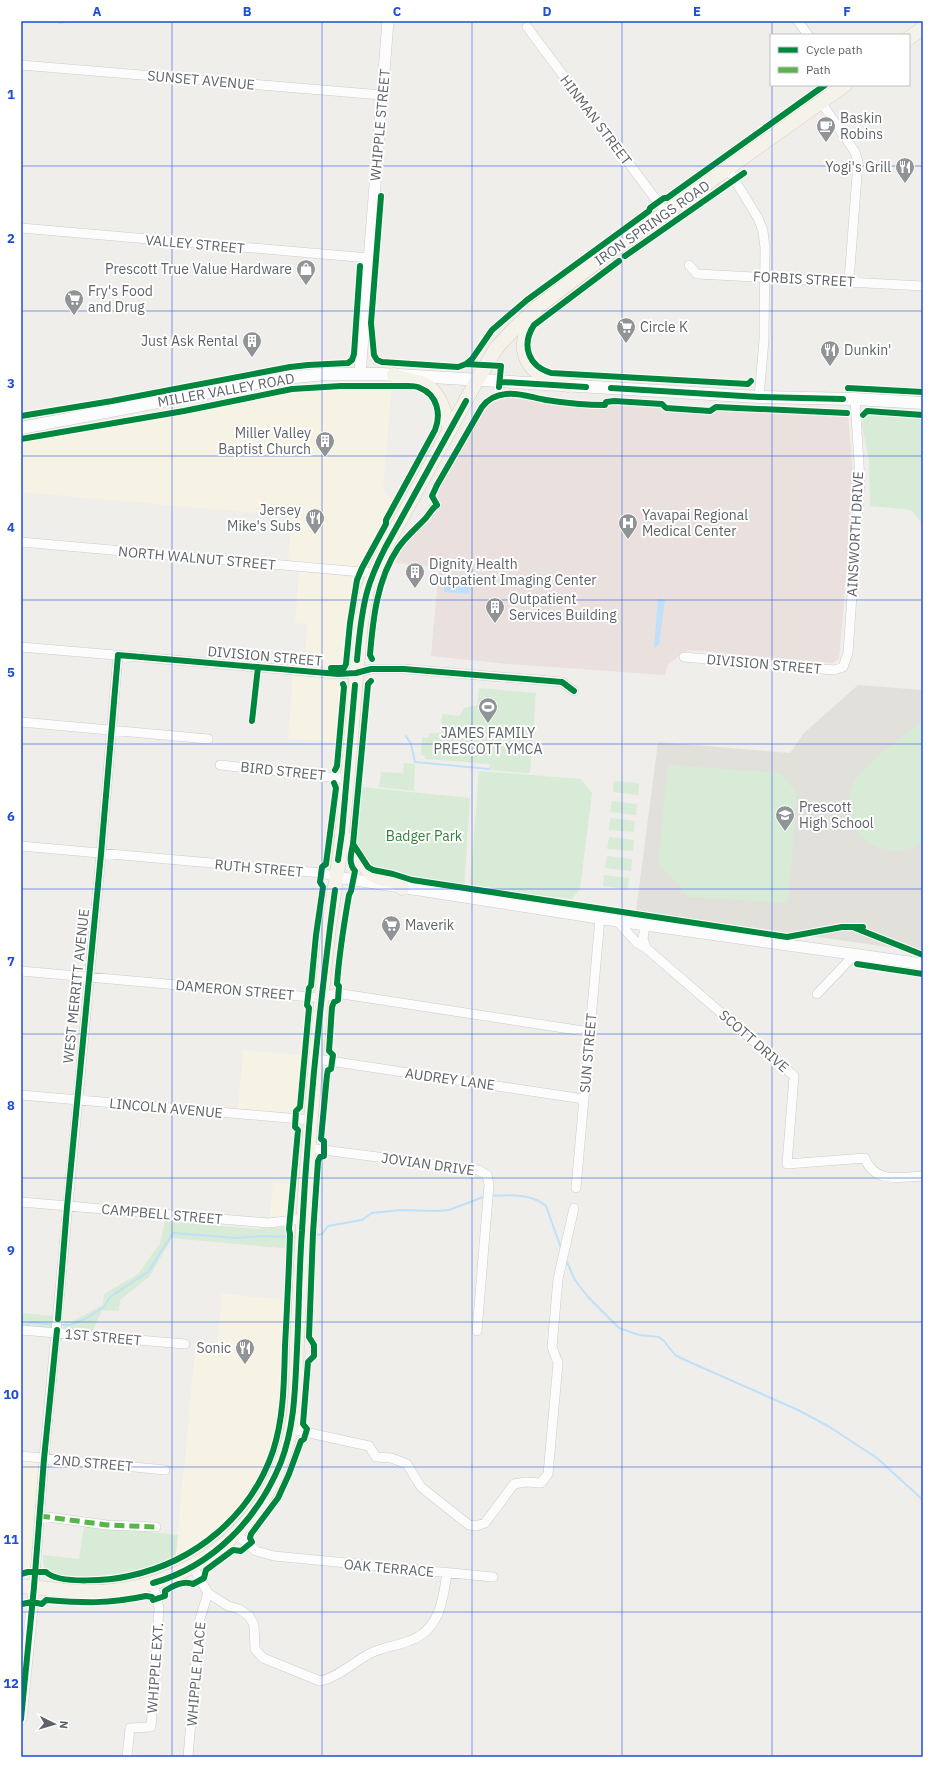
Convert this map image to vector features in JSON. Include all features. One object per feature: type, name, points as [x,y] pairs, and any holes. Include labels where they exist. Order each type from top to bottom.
[{"type":"main road","points":[[910,37],[923,28]]},
{"type":"main road","name":"IRON SPRINGS ROAD","points":[[477,380],[497,347],[539,306],[843,86]]},
{"type":"main road","points":[[539,306],[527,325],[523,348],[526,358],[538,373],[568,385]]},
{"type":"main road","name":"MILLER VALLEY ROAD","points":[[21,428],[284,378],[326,374],[394,375],[759,397],[855,399],[923,403]]},
{"type":"main road","points":[[394,375],[405,381],[422,383],[434,392],[442,404],[450,430]]},
{"type":"main road","points":[[28,1587],[90,1592],[124,1590],[166,1579],[193,1566],[227,1542],[255,1512],[270,1487],[281,1461],[291,1429],[295,1400],[302,1219],[308,1148],[322,998],[342,835],[361,624],[367,591],[373,573],[385,548],[477,380]]},
{"type":"main road","points":[[342,835],[370,873],[379,878],[393,880],[402,888]]},
{"type":"street","name":"WHIPPLE STREET","points":[[360,374],[388,21]]},
{"type":"street","points":[[798,21],[807,34]]},
{"type":"street","name":"HINMAN STREET","points":[[527,27],[666,213]]},
{"type":"street","name":"SUNSET AVENUE","points":[[21,65],[382,95]]},
{"type":"street","points":[[821,102],[855,152],[858,162],[849,281]]},
{"type":"street","points":[[728,169],[758,218],[763,231],[765,248],[764,340],[759,397]]},
{"type":"street","name":"VALLEY STREET","points":[[21,228],[369,258]]},
{"type":"street","name":"FORBIS STREET","points":[[689,265],[697,274],[923,286]]},
{"type":"street","name":"AINSWORTH DRIVE","points":[[843,667],[848,653],[860,480],[855,399]]},
{"type":"street","name":"NORTH WALNUT STREET","points":[[21,542],[373,573]]},
{"type":"street","name":"DIVISION STREET","points":[[21,647],[338,674],[356,673],[371,669],[431,670],[562,682],[574,691]]},
{"type":"street","name":"WEST MERRITT AVENUE","points":[[28,1587],[40,1516],[67,1207],[102,854],[118,655]]},
{"type":"street","name":"DIVISION STREET","points":[[684,657],[834,670],[843,667]]},
{"type":"street","points":[[21,722],[208,739]]},
{"type":"street","name":"BIRD STREET","points":[[220,765],[347,779]]},
{"type":"street","name":"RUTH STREET","points":[[21,846],[322,874],[402,888],[618,921],[923,964]]},
{"type":"street","name":"SUN STREET","points":[[576,1188],[600,918]]},
{"type":"street","name":"SCOTT DRIVE","points":[[618,921],[638,943],[646,948],[794,1076],[787,1164],[865,1158],[867,1166],[879,1176],[892,1178],[923,1176]]},
{"type":"street","points":[[645,925],[644,939],[646,948]]},
{"type":"street","points":[[817,994],[855,954]]},
{"type":"street","name":"DAMERON STREET","points":[[21,971],[322,998],[336,993],[590,1032]]},
{"type":"street","name":"AUDREY LANE","points":[[316,1059],[584,1099]]},
{"type":"street","name":"LINCOLN AVENUE","points":[[21,1095],[311,1120]]},
{"type":"street","name":"JOVIAN DRIVE","points":[[308,1148],[478,1170],[487,1175],[489,1185],[477,1331]]},
{"type":"street","name":"CAMPBELL STREET","points":[[21,1202],[268,1223],[302,1219]]},
{"type":"street","points":[[291,1429],[369,1446],[376,1457],[391,1458],[407,1464],[421,1487],[469,1524],[476,1526],[485,1523],[514,1484],[541,1482],[548,1474],[558,1364],[552,1346],[558,1279],[574,1208]]},
{"type":"street","name":"1ST STREET","points":[[21,1330],[186,1344]]},
{"type":"street","name":"2ND STREET","points":[[21,1456],[165,1470]]},
{"type":"street","points":[[40,1516],[108,1525],[156,1527]]},
{"type":"street","name":"OAK TERRACE","points":[[193,1566],[208,1593],[228,1606],[239,1609],[249,1616],[254,1625],[255,1649],[263,1658],[320,1681],[329,1679],[354,1662],[375,1651],[409,1642],[422,1636],[430,1628],[437,1617],[444,1596],[447,1573],[274,1556],[256,1551],[235,1533]]},
{"type":"street","points":[[447,1573],[494,1577]]},
{"type":"street","name":"WHIPPLE EXT.","points":[[127,1757],[130,1728],[151,1727],[159,1608],[153,1583]]},
{"type":"street","points":[[21,1720],[28,1587]]},
{"type":"street","name":"WHIPPLE PLACE","points":[[188,1757],[199,1622],[208,1593]]},
{"type":"shaded area","points":[[392,386],[383,485],[385,495],[400,502],[372,550],[365,566],[361,568],[288,563],[292,516],[21,492],[21,441],[304,389]]},
{"type":"shaded area","name":"Yavapai Regional Medical Center","points":[[514,397],[755,410],[842,413],[848,417],[854,483],[839,659],[833,663],[688,650],[668,664],[665,675],[508,664],[431,656],[439,567],[395,563],[400,549],[416,530],[477,418],[493,401]]},
{"type":"shaded area","points":[[299,572],[353,577],[358,580],[359,584],[351,618],[346,666],[344,670],[304,669],[307,624],[295,623]]},
{"type":"shaded area","points":[[293,676],[340,681],[343,683],[345,687],[339,743],[288,738]]},
{"type":"shaded area","name":"Prescott High School","points":[[858,685],[923,690],[923,952],[636,911],[658,742],[790,753],[804,733]]},
{"type":"shaded area","points":[[243,1050],[306,1056],[300,1111],[296,1113],[238,1109]]},
{"type":"shaded area","points":[[273,1183],[295,1184],[293,1212],[290,1215],[270,1218]]},
{"type":"shaded area","points":[[222,1294],[289,1300],[282,1421],[277,1444],[269,1466],[255,1493],[237,1516],[219,1535],[198,1552],[175,1564],[196,1341],[217,1343]]},
{"type":"shaded area","points":[[21,1460],[37,1461],[40,1464],[31,1570],[27,1575],[22,1577],[21,1576]]},
{"type":"green space","points":[[868,414],[923,416],[923,525],[911,510],[870,506],[869,460],[862,426],[863,420]]},
{"type":"green space","name":"JAMES FAMILY PRESCOTT YMCA","points":[[479,688],[536,693],[530,773],[489,770],[490,764],[425,759],[425,756],[421,755],[422,737],[428,738],[429,733],[441,733],[442,714],[459,716],[464,708],[477,705]]},
{"type":"green space","points":[[923,721],[923,841],[912,848],[904,850],[891,850],[879,847],[860,835],[850,816],[850,794],[854,782],[858,775],[885,750]]},
{"type":"green space","points":[[404,763],[415,764],[414,791],[379,787],[381,772],[403,773]]},
{"type":"green space","points":[[668,765],[781,773],[797,794],[788,903],[688,897],[658,862]]},
{"type":"green space","points":[[479,771],[581,779],[592,793],[580,889],[572,899],[470,888]]},
{"type":"green space","points":[[614,781],[639,783],[638,795],[613,792]]},
{"type":"green space","name":"Badger Park","points":[[361,787],[470,798],[464,887],[420,880],[373,867],[360,852],[355,840]]},
{"type":"green space","points":[[612,801],[637,804],[636,815],[610,812]]},
{"type":"green space","points":[[610,818],[635,821],[634,832],[609,830]]},
{"type":"green space","points":[[609,837],[634,840],[633,851],[607,849]]},
{"type":"green space","points":[[607,856],[632,859],[631,871],[605,868]]},
{"type":"green space","points":[[604,875],[629,878],[628,889],[603,886]]},
{"type":"green space","points":[[165,1221],[256,1229],[287,1227],[291,1230],[291,1249],[172,1238],[149,1277],[120,1300],[119,1311],[102,1310],[92,1332],[63,1331],[64,1321],[73,1321],[103,1305],[104,1294],[138,1274],[160,1243]]},
{"type":"green space","points":[[21,1313],[54,1316],[52,1330],[21,1327]]},
{"type":"green space","points":[[84,1525],[178,1535],[175,1564],[136,1576],[110,1580],[83,1581],[52,1577],[47,1573],[43,1562],[43,1555],[79,1559]]},
{"type":"water","points":[[446,578],[471,580],[469,594],[444,592],[444,581]]},
{"type":"water","points":[[658,599],[665,600],[659,644],[654,648]]},
{"type":"waterway","points":[[60,21],[60,23],[69,21]]},
{"type":"waterway","points":[[406,736],[411,744],[415,762],[489,769]]},
{"type":"waterway","points":[[491,1196],[505,1195],[527,1197],[546,1206],[561,1248]]},
{"type":"waterway","points":[[307,1237],[322,1234],[328,1226],[362,1220],[372,1213],[401,1210],[449,1210],[486,1196]]},
{"type":"waterway","points":[[58,1325],[70,1325],[85,1319],[104,1307],[110,1297],[148,1272],[173,1233],[238,1238],[263,1236],[296,1237]]},
{"type":"waterway","points":[[566,1260],[575,1280],[588,1297],[619,1328],[639,1335],[659,1337],[675,1355],[798,1410],[828,1426],[877,1458],[923,1500]]},
{"type":"waterway","points":[[27,1326],[31,1322],[54,1325]]},
{"type":"marked path","points":[[40,1516],[107,1525],[156,1527]]},
{"type":"cycle path","points":[[381,196],[371,323],[374,355],[377,360],[382,362],[458,367],[466,364],[472,359],[492,330],[527,300],[649,211],[650,208],[664,198],[667,198],[824,86]]},
{"type":"cycle path","points":[[625,256],[744,173]]},
{"type":"cycle path","points":[[619,261],[534,325],[528,340],[528,347],[529,354],[537,365],[543,370],[551,373],[748,384],[751,381]]},
{"type":"cycle path","points":[[21,416],[112,401],[290,367],[348,363],[352,360],[354,354],[360,266]]},
{"type":"cycle path","points":[[466,364],[501,366],[499,387]]},
{"type":"cycle path","points":[[502,382],[586,387]]},
{"type":"cycle path","points":[[21,439],[184,411],[292,389],[341,386],[410,386],[426,391],[434,400],[438,412],[435,430],[386,520],[386,524],[357,580],[350,623],[346,664],[344,668],[331,668]]},
{"type":"cycle path","points":[[611,388],[759,397],[843,399]]},
{"type":"cycle path","points":[[848,388],[923,392]]},
{"type":"cycle path","points":[[372,659],[370,655],[375,613],[377,600],[385,573],[398,548],[437,505],[432,496],[437,485],[482,407],[492,398],[498,395],[516,394],[546,400],[583,404],[605,405],[606,402],[614,401],[662,404],[666,408],[710,411],[716,407],[847,413]]},
{"type":"cycle path","points":[[357,660],[363,609],[375,570],[385,548],[466,401]]},
{"type":"cycle path","points":[[863,415],[867,411],[923,415]]},
{"type":"cycle path","points":[[58,1319],[118,655],[338,674],[356,673],[371,669],[404,669],[562,682],[574,691]]},
{"type":"cycle path","points":[[252,721],[258,667]]},
{"type":"cycle path","points":[[371,681],[368,684],[353,844],[368,867],[373,870],[412,880],[787,937],[842,927],[863,927]]},
{"type":"cycle path","points":[[335,770],[337,766],[344,687],[343,684]]},
{"type":"cycle path","points":[[338,860],[342,832],[355,685]]},
{"type":"cycle path","points":[[21,1574],[28,1572],[46,1572],[62,1579],[111,1579],[129,1576],[153,1569],[176,1560],[218,1533],[235,1515],[250,1496],[263,1474],[273,1451],[277,1438],[284,1386],[290,1248],[289,1229],[298,1130],[295,1127],[296,1111],[300,1107],[309,1008],[307,1005],[309,988],[311,986],[323,887],[320,882],[322,867],[326,864],[336,788],[334,783]]},
{"type":"cycle path","points":[[22,1604],[32,1602],[42,1604],[46,1600],[108,1602],[146,1596],[152,1597],[153,1600],[165,1596],[165,1591],[182,1583],[193,1584],[204,1578],[206,1570],[233,1550],[241,1551],[252,1542],[250,1538],[251,1534],[278,1498],[289,1474],[307,1429],[303,1424],[308,1362],[314,1356],[314,1345],[309,1337],[313,1233],[318,1161],[320,1157],[324,1156],[324,1141],[321,1139],[327,1075],[328,1070],[331,1069],[333,1055],[329,1051],[332,1007],[334,1002],[338,1000],[339,986],[337,984],[340,950],[349,895],[355,871],[351,865],[353,844]]},
{"type":"cycle path","points":[[153,1583],[175,1575],[195,1565],[231,1538],[260,1503],[281,1462],[286,1448],[292,1420],[295,1392],[301,1246],[311,1103],[324,975],[335,890]]},
{"type":"cycle path","points":[[855,928],[923,955]]},
{"type":"cycle path","points":[[857,964],[923,974]]},
{"type":"cycle path","points":[[21,1719],[57,1330]]},
{"type":"place","name":"Baskin Robins","points":[[826,143]]},
{"type":"place","name":"Yogi's Grill","points":[[905,184]]},
{"type":"place","name":"Prescott True Value Hardware","points":[[306,286]]},
{"type":"place","name":"Fry's Food and Drug","points":[[74,316]]},
{"type":"place","name":"Circle K","points":[[626,344]]},
{"type":"place","name":"Just Ask Rental","points":[[252,358]]},
{"type":"place","name":"Dunkin'","points":[[830,367]]},
{"type":"place","name":"Miller Valley Baptist Church","points":[[325,458]]},
{"type":"place","name":"Jersey Mike's Subs","points":[[315,535]]},
{"type":"place","name":"Yavapai Regional Medical Center","points":[[628,540]]},
{"type":"place","name":"Dignity Health Outpatient Imaging Center","points":[[415,589]]},
{"type":"place","name":"Outpatient Services Building","points":[[495,624]]},
{"type":"place","name":"JAMES FAMILY PRESCOTT YMCA","points":[[488,724]]},
{"type":"place","name":"Prescott High School","points":[[785,832]]},
{"type":"place","name":"Maverik","points":[[391,942]]},
{"type":"place","name":"Sonic","points":[[245,1365]]}]
